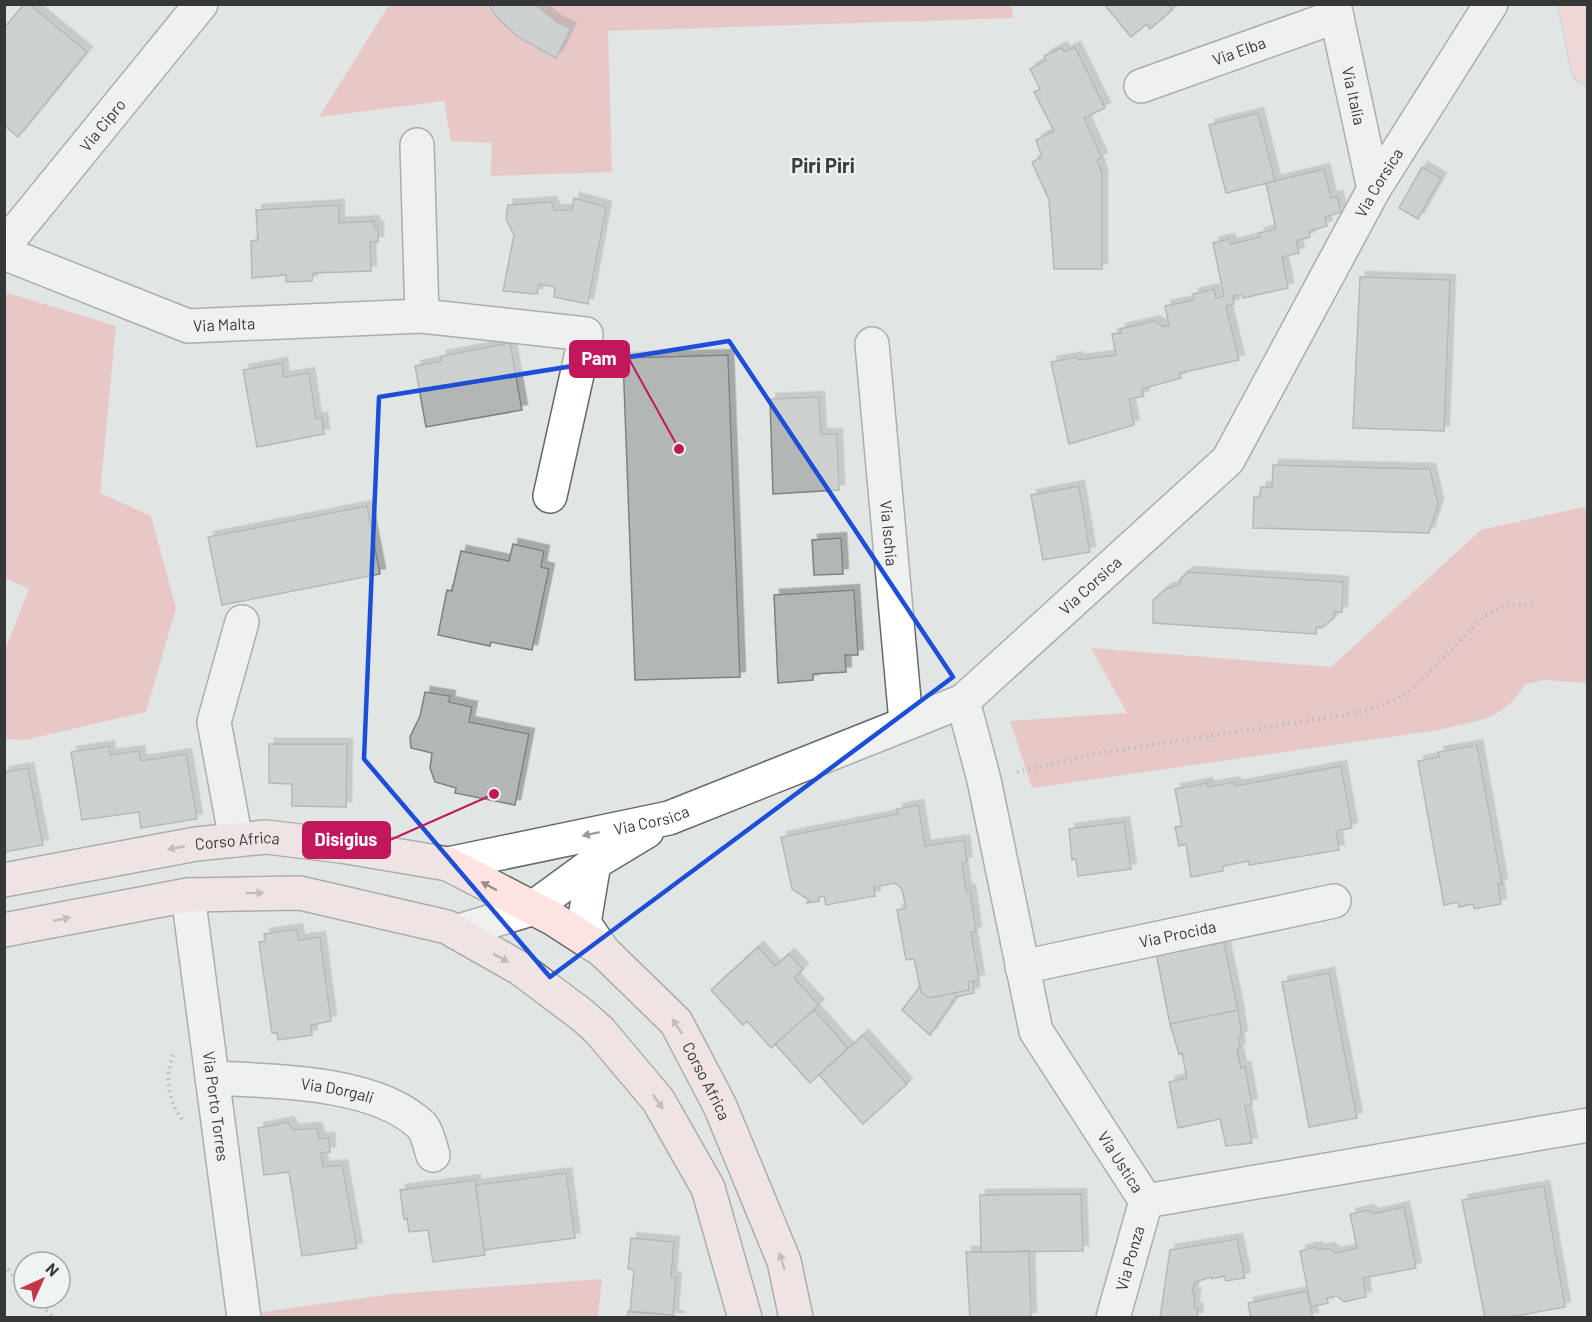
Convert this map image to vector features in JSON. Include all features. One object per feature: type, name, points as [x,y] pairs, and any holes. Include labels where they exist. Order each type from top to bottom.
[{"type":"main road","points":[[1575,4],[1587,68]]},
{"type":"street","name":"Via Cipro","points":[[4,246],[201,4]]},
{"type":"street","name":"Via Corsica","points":[[448,864],[669,818],[963,701],[1228,460],[1374,189],[1491,4]]},
{"type":"street","name":"Via Italia","points":[[1336,10],[1374,189]]},
{"type":"street","name":"Via Elba","points":[[1141,86],[1336,10]]},
{"type":"street","points":[[417,145],[422,316]]},
{"type":"street","name":"Via Malta","points":[[4,253],[188,327],[422,316],[586,334],[550,496]]},
{"type":"street","name":"Via Ischia","points":[[872,344],[906,722]]},
{"type":"street","points":[[236,840],[214,722],[242,622]]},
{"type":"street","name":"Via Ustica","points":[[963,701],[984,780],[1036,1031],[1146,1201],[1587,1125]]},
{"type":"street","points":[[456,932],[531,909],[594,863],[669,818]]},
{"type":"street","name":"Corso Africa","points":[[4,880],[196,844],[277,838],[448,864],[552,918],[603,951],[676,1022],[714,1095],[784,1261],[796,1317]]},
{"type":"street","points":[[594,863],[584,923],[603,951]]},
{"type":"street","points":[[4,930],[188,894],[300,892],[447,927],[521,969],[582,1015],[599,1030],[658,1100],[708,1188],[745,1317]]},
{"type":"street","name":"Via Porto Torres","points":[[188,894],[244,1317]]},
{"type":"street","name":"Via Procida","points":[[1022,967],[1334,901]]},
{"type":"street","name":"Via Dorgali","points":[[212,1078],[313,1083],[391,1104],[422,1126],[433,1155]]},
{"type":"street","name":"Via Ponza","points":[[1113,1317],[1146,1201]]},
{"type":"path","points":[[984,780],[1094,754],[1350,714],[1381,705],[1407,694],[1485,616],[1505,604],[1537,605]]},
{"type":"highlighted area","points":[[729,341],[953,677],[550,977],[364,759],[379,397]]},
{"type":"shaded area","points":[[1011,4],[1013,18],[608,31],[612,172],[491,176],[492,143],[451,141],[444,101],[319,117],[389,5]]},
{"type":"shaded area","points":[[8,293],[116,326],[100,493],[151,516],[176,608],[146,712],[25,740],[4,739],[5,650],[29,589],[5,578],[4,299]]},
{"type":"shaded area","points":[[1587,506],[1587,683],[1543,680],[1525,685],[1507,706],[1498,712],[1477,721],[1439,730],[1032,788],[1010,721],[1127,713],[1091,648],[1331,667],[1481,530]]},
{"type":"shaded area","points":[[602,1279],[598,1317],[263,1318],[262,1312],[392,1294]]},
{"type":"building","points":[[24,4],[29,4],[87,52],[18,137],[4,125],[4,28]]},
{"type":"building","points":[[489,4],[535,4],[557,22],[571,28],[556,58],[518,37],[494,14]]},
{"type":"building","points":[[1104,4],[1168,4],[1172,10],[1150,29],[1147,24],[1131,37]]},
{"type":"building","points":[[1062,47],[1064,52],[1075,47],[1105,108],[1084,118],[1102,158],[1097,160],[1102,174],[1102,269],[1054,269],[1049,200],[1032,162],[1042,157],[1036,140],[1054,131],[1034,92],[1040,89],[1030,69],[1046,60],[1044,56]]},
{"type":"building","points":[[1258,113],[1275,181],[1226,193],[1209,125]]},
{"type":"building","points":[[1422,167],[1441,178],[1418,219],[1399,208]]},
{"type":"building","points":[[1324,169],[1331,198],[1337,196],[1341,212],[1325,217],[1327,226],[1309,231],[1310,237],[1296,241],[1299,253],[1282,257],[1288,288],[1243,298],[1242,294],[1233,296],[1234,304],[1226,306],[1239,360],[1180,373],[1181,378],[1142,389],[1144,396],[1129,399],[1134,425],[1069,444],[1051,362],[1077,357],[1078,360],[1116,355],[1112,334],[1121,333],[1120,329],[1154,321],[1164,327],[1169,325],[1165,306],[1194,300],[1193,294],[1214,289],[1216,298],[1224,296],[1213,243],[1229,239],[1231,244],[1260,237],[1259,233],[1276,229],[1266,183]]},
{"type":"building","points":[[574,198],[606,207],[588,304],[554,297],[555,287],[539,284],[537,294],[503,291],[514,235],[506,219],[508,205],[551,202],[555,210],[572,210]]},
{"type":"building","points":[[339,205],[339,223],[374,221],[374,227],[378,227],[378,242],[370,242],[371,271],[313,273],[312,281],[286,282],[286,275],[252,278],[251,241],[258,240],[256,210]]},
{"type":"building","points":[[1360,277],[1450,280],[1444,431],[1353,428]]},
{"type":"building","points":[[510,343],[522,410],[426,427],[415,366],[441,361],[441,356]]},
{"type":"building","points":[[728,355],[740,677],[635,680],[623,358]]},
{"type":"building","points":[[282,363],[284,377],[309,373],[316,419],[322,417],[324,434],[257,447],[243,370]]},
{"type":"building","points":[[819,397],[821,434],[837,434],[839,490],[773,494],[770,399]]},
{"type":"building","points":[[1273,465],[1430,469],[1438,504],[1429,533],[1253,528],[1254,497],[1260,497],[1261,487],[1272,487]]},
{"type":"building","points":[[1079,486],[1090,552],[1043,560],[1031,495]]},
{"type":"building","points":[[367,506],[380,574],[222,605],[208,537]]},
{"type":"building","points":[[841,538],[843,574],[814,575],[812,540]]},
{"type":"building","points":[[513,544],[544,551],[541,567],[549,569],[532,650],[491,642],[490,646],[438,635],[447,590],[452,591],[461,551],[509,561]]},
{"type":"building","points":[[1188,572],[1343,582],[1342,612],[1334,612],[1334,618],[1323,627],[1316,627],[1316,634],[1153,623],[1153,600],[1166,589],[1179,585],[1181,578]]},
{"type":"building","points":[[854,590],[858,655],[845,655],[846,672],[813,674],[813,680],[778,683],[774,595]]},
{"type":"building","points":[[425,692],[450,696],[449,702],[472,707],[469,722],[529,734],[515,805],[455,793],[456,788],[435,782],[430,768],[432,753],[411,748],[410,737],[420,716]]},
{"type":"building","points":[[269,744],[347,744],[346,807],[292,806],[292,784],[269,783]]},
{"type":"building","points":[[1477,745],[1502,884],[1498,884],[1501,904],[1474,909],[1473,904],[1459,907],[1458,902],[1444,905],[1418,761],[1439,757],[1438,752]]},
{"type":"building","points":[[109,746],[110,755],[139,751],[141,761],[186,754],[197,819],[141,828],[139,812],[82,820],[71,752]]},
{"type":"building","points":[[1341,766],[1352,828],[1336,831],[1339,850],[1249,865],[1249,861],[1223,866],[1223,871],[1191,877],[1186,844],[1179,846],[1175,827],[1182,826],[1175,789],[1207,783],[1208,787],[1234,782],[1235,786]]},
{"type":"building","points":[[28,768],[43,845],[4,852],[4,772]]},
{"type":"building","points":[[918,805],[925,846],[964,840],[967,862],[962,863],[966,891],[970,890],[976,932],[971,932],[979,980],[968,982],[969,990],[929,998],[921,992],[914,959],[906,960],[897,910],[906,908],[902,889],[895,883],[874,887],[875,896],[826,905],[824,896],[819,897],[819,901],[807,903],[809,900],[792,889],[781,837],[898,814],[897,809]]},
{"type":"building","points":[[1124,822],[1131,869],[1078,876],[1076,859],[1072,860],[1069,829]]},
{"type":"building","points":[[297,929],[299,940],[320,937],[331,1021],[311,1025],[312,1035],[278,1040],[277,1033],[272,1033],[259,942],[266,941],[264,934]]},
{"type":"building","points":[[1222,934],[1238,1010],[1170,1024],[1155,948]]},
{"type":"building","points":[[758,947],[775,966],[789,954],[803,969],[794,978],[819,1005],[771,1048],[747,1021],[743,1025],[711,990]]},
{"type":"building","points":[[1329,973],[1357,1118],[1309,1127],[1282,982]]},
{"type":"building","points":[[973,981],[974,993],[956,997],[930,1035],[902,1010],[920,986],[921,992],[929,998],[969,990],[968,982]]},
{"type":"building","points":[[814,1010],[848,1048],[810,1083],[775,1044]]},
{"type":"building","points":[[1238,1010],[1242,1036],[1238,1037],[1240,1048],[1237,1049],[1241,1068],[1245,1067],[1252,1104],[1245,1106],[1252,1143],[1226,1146],[1220,1119],[1178,1128],[1169,1082],[1187,1078],[1182,1053],[1179,1054],[1170,1024]]},
{"type":"building","points":[[863,1035],[907,1084],[863,1124],[819,1075]]},
{"type":"building","points":[[288,1122],[293,1130],[316,1128],[320,1139],[329,1138],[330,1152],[321,1153],[323,1167],[342,1165],[357,1248],[302,1256],[289,1172],[264,1175],[258,1128]]},
{"type":"building","points":[[566,1173],[575,1238],[484,1250],[476,1185]]},
{"type":"building","points":[[475,1180],[485,1255],[433,1262],[428,1230],[409,1232],[407,1218],[404,1219],[400,1190]]},
{"type":"building","points":[[1544,1186],[1565,1307],[1505,1318],[1485,1318],[1462,1200]]},
{"type":"building","points":[[1081,1194],[1083,1251],[981,1252],[980,1195]]},
{"type":"building","points":[[1404,1207],[1416,1268],[1363,1278],[1366,1297],[1344,1302],[1337,1296],[1327,1298],[1328,1303],[1311,1307],[1300,1251],[1316,1247],[1318,1250],[1329,1248],[1335,1253],[1357,1248],[1350,1214],[1369,1210],[1373,1214]]},
{"type":"building","points":[[631,1238],[674,1242],[671,1277],[676,1278],[673,1315],[630,1312],[634,1270],[628,1269]]},
{"type":"building","points":[[1237,1239],[1245,1278],[1226,1281],[1224,1276],[1212,1279],[1211,1277],[1195,1282],[1192,1293],[1195,1294],[1194,1308],[1198,1309],[1197,1318],[1160,1318],[1170,1250]]},
{"type":"building","points":[[1029,1251],[1031,1318],[970,1318],[966,1252]]},
{"type":"building","points":[[1307,1291],[1313,1318],[1251,1318],[1248,1303]]},
{"type":"building","points":[[628,1311],[673,1315],[680,1318],[627,1318]]},
{"type":"place","name":"Pam","points":[[679,449]]},
{"type":"place","name":"Disigius","points":[[494,794]]},
{"type":"district","name":"Piri Piri","points":[[823,166]]}]
